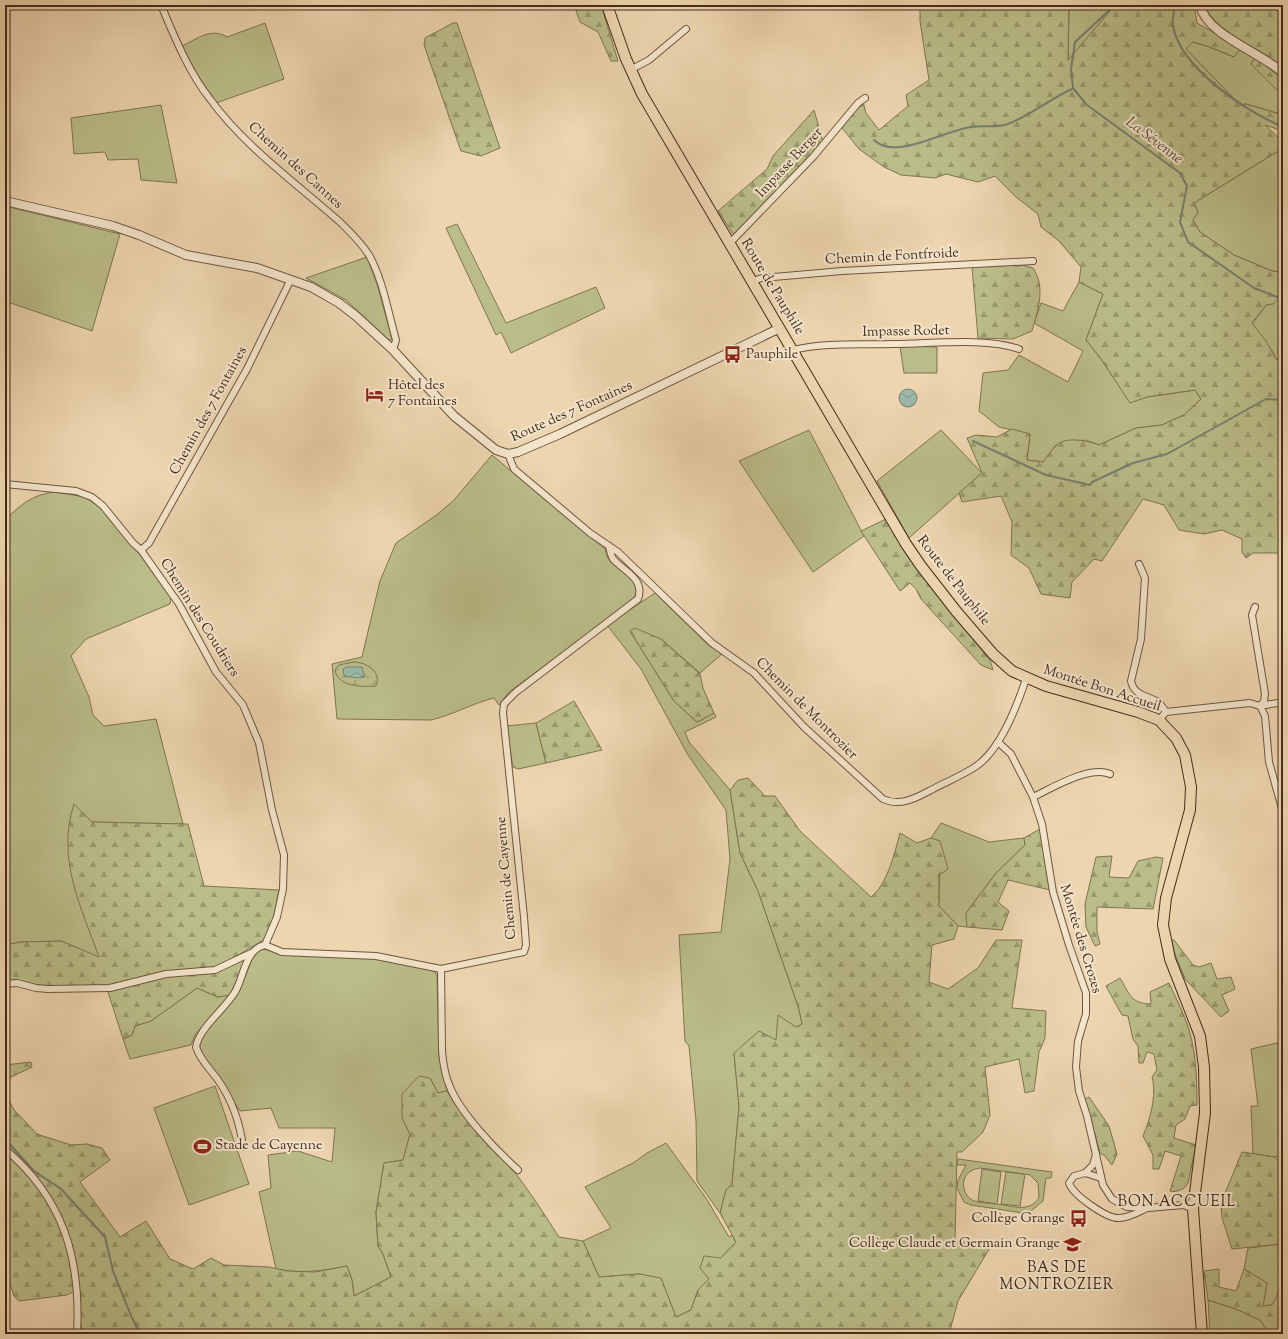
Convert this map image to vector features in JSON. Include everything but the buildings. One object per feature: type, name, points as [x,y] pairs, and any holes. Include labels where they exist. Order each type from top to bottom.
[{"type":"main road","name":"Route de Pauphile","points":[[607,5],[630,70],[642,94],[921,566],[993,654],[1012,671],[1026,679]]},
{"type":"main road","name":"Montée Bon Accueil","points":[[1026,679],[1138,712],[1163,716],[1181,745],[1188,766],[1191,787],[1190,810],[1166,898],[1163,925],[1170,959],[1200,1036],[1204,1068],[1205,1113],[1193,1209],[1202,1334]]},
{"type":"street","name":"Chemin des Cannes","points":[[161,5],[190,69],[220,112],[245,139],[340,222],[355,237],[369,255],[378,277],[396,340],[393,350]]},
{"type":"street","points":[[1200,5],[1202,13],[1212,26],[1264,58],[1283,72]]},
{"type":"street","points":[[630,70],[650,60],[686,29]]},
{"type":"street","name":"Impasse Berger","points":[[730,243],[821,147],[858,102],[865,98]]},
{"type":"street","name":"Route des 7 Fontaines","points":[[5,201],[113,226],[140,235],[196,258],[257,268],[291,279],[317,290],[339,303],[373,331],[393,350],[454,416],[496,450],[508,454],[518,452],[560,434],[780,328]]},
{"type":"street","name":"Chemin de Fontfroide","points":[[752,281],[769,277],[842,271],[1034,261]]},
{"type":"street","name":"Chemin des 7 Fontaines","points":[[141,550],[149,543],[247,369],[291,279]]},
{"type":"street","name":"Impasse Rodet","points":[[793,350],[842,345],[978,343],[1008,346],[1019,349]]},
{"type":"street","name":"Chemin de Montrozier","points":[[508,454],[514,469],[590,533],[618,552],[712,643],[754,673],[804,727],[883,799],[891,803],[918,797],[976,767],[991,752],[998,742],[1026,679]]},
{"type":"street","name":"Chemin des Coudriers","points":[[5,484],[76,491],[92,497],[103,506],[132,543],[141,550],[179,604],[216,672],[243,706],[259,742],[272,810],[283,848],[285,864],[277,917],[265,945]]},
{"type":"street","name":"Chemin de Cayenne","points":[[265,945],[282,952],[376,956],[442,969],[524,952],[526,944],[524,917],[503,713],[504,704],[516,692],[638,599],[641,592],[638,583],[626,569],[614,560],[609,546]]},
{"type":"street","points":[[1139,564],[1145,578],[1141,639],[1131,681],[1132,686],[1138,693],[1159,702],[1163,716],[1250,703],[1260,706],[1283,702]]},
{"type":"street","points":[[1256,607],[1252,615],[1265,694],[1264,701],[1260,706]]},
{"type":"street","points":[[1260,706],[1265,716],[1269,762],[1283,812]]},
{"type":"street","name":"Montée des Crozes","points":[[998,742],[1011,754],[1033,797],[1042,824],[1053,892],[1068,946],[1086,993],[1086,1014],[1078,1041],[1076,1067],[1079,1091],[1105,1189],[1117,1202],[1126,1207],[1148,1208],[1186,1205],[1193,1209]]},
{"type":"street","points":[[1033,797],[1081,776],[1103,771],[1110,774]]},
{"type":"street","points":[[243,1146],[240,1126],[230,1100],[218,1079],[202,1059],[196,1047],[200,1036],[224,1009],[237,990],[251,953],[255,948],[265,945]]},
{"type":"street","points":[[5,984],[17,983],[36,988],[48,989],[110,988],[166,974],[215,970],[251,953]]},
{"type":"street","points":[[442,969],[442,1051],[443,1064],[450,1088],[469,1116],[502,1155],[518,1170]]},
{"type":"street","points":[[5,1149],[39,1184],[56,1210],[73,1261],[77,1293],[77,1334]]},
{"type":"street","name":"Montée des Crozes","points":[[1096,1152],[1093,1165],[1084,1173],[1071,1178],[1070,1186],[1096,1209],[1111,1217],[1119,1218],[1129,1216],[1148,1208]]},
{"type":"street","points":[[1084,1173],[1101,1178]]},
{"type":"green space","points":[[574,5],[601,5],[618,61],[611,61],[598,32],[580,22]]},
{"type":"green space","points":[[920,5],[1069,5],[1068,60],[1115,5],[1194,5],[1197,23],[1241,48],[1234,57],[1193,42],[1186,49],[1240,105],[1246,104],[1283,115],[1283,131],[1265,125],[1283,142],[1283,148],[1194,203],[1198,212],[1193,220],[1200,232],[1234,255],[1272,271],[1283,272],[1283,298],[1279,298],[1273,304],[1266,305],[1252,323],[1266,341],[1276,359],[1283,360],[1283,553],[1253,553],[1246,558],[1242,552],[1242,539],[1222,530],[1204,534],[1179,530],[1164,505],[1143,499],[1102,561],[1094,559],[1072,582],[1070,598],[1041,594],[1029,568],[1011,555],[1012,522],[1001,496],[962,502],[959,493],[982,473],[967,438],[976,435],[997,437],[1012,429],[1030,434],[1027,460],[1043,462],[1053,449],[1061,442],[1078,440],[1099,445],[1136,428],[1162,425],[1184,415],[1201,399],[1195,390],[1147,397],[1130,403],[1101,359],[1086,340],[1103,294],[1079,282],[1081,267],[1059,241],[1041,227],[1038,214],[1016,197],[995,176],[978,182],[946,174],[935,178],[901,175],[884,167],[859,149],[842,128],[863,102],[866,113],[879,130],[908,106],[906,95],[929,80],[920,21]]},
{"type":"green space","points":[[1069,5],[1115,5],[1068,61],[1069,11]]},
{"type":"green space","points":[[1205,5],[1283,5],[1283,67],[1227,31],[1217,23]]},
{"type":"green space","points":[[265,23],[284,79],[216,103],[203,87],[182,46],[204,35],[215,33],[227,37]]},
{"type":"green space","points":[[453,23],[457,23],[500,148],[481,156],[461,151],[424,45],[425,38]]},
{"type":"green space","points":[[1192,42],[1207,46],[1234,57],[1241,48],[1255,58],[1251,64],[1283,96],[1283,115],[1246,104],[1240,105],[1186,49]]},
{"type":"green space","points":[[1255,58],[1283,79],[1283,96],[1251,64]]},
{"type":"green space","points":[[161,105],[177,183],[141,180],[138,159],[108,160],[105,152],[74,154],[71,118]]},
{"type":"green space","points":[[814,110],[823,142],[753,217],[733,234],[718,211],[767,169],[773,156]]},
{"type":"green space","points":[[1283,148],[1283,272],[1272,271],[1234,255],[1200,232],[1193,220],[1198,212],[1194,203]]},
{"type":"green space","points":[[5,206],[120,234],[92,331],[5,301]]},
{"type":"green space","points":[[457,224],[506,323],[596,287],[605,308],[511,353],[501,332],[496,335],[446,228]]},
{"type":"green space","points":[[367,257],[377,284],[392,339],[389,340],[346,300],[306,278]]},
{"type":"green space","points":[[1022,265],[1033,268],[1039,283],[1040,299],[1032,331],[1013,339],[978,338],[972,267]]},
{"type":"green space","points":[[1079,282],[1103,294],[1086,340],[1101,359],[1130,402],[1147,397],[1195,390],[1201,399],[1184,415],[1162,425],[1136,428],[1099,445],[1086,440],[1056,445],[1043,462],[1027,460],[1030,434],[999,427],[979,411],[983,373],[1008,370],[1019,355],[1068,382],[1083,351],[1034,323],[1041,303],[1063,311]]},
{"type":"green space","points":[[1279,298],[1283,298],[1283,360],[1276,359],[1273,352],[1252,324],[1266,305],[1273,304]]},
{"type":"green space","points":[[900,346],[937,347],[937,373],[904,373]]},
{"type":"green space","points":[[809,430],[864,536],[813,572],[739,461]]},
{"type":"green space","points":[[941,430],[982,473],[909,538],[877,481]]},
{"type":"green space","points":[[492,455],[605,549],[610,562],[632,579],[637,589],[636,595],[631,602],[509,692],[499,705],[494,698],[431,720],[337,719],[332,664],[362,657],[380,581],[396,543],[438,514],[454,500]]},
{"type":"green space","points":[[55,492],[85,497],[102,509],[137,551],[171,598],[170,604],[86,639],[71,656],[89,697],[93,715],[104,726],[156,719],[183,824],[92,822],[74,804],[74,886],[100,958],[61,941],[21,942],[5,945],[5,520],[27,501],[40,495]]},
{"type":"green space","points":[[886,519],[922,574],[948,609],[990,660],[993,670],[981,665],[921,599],[916,589],[910,583],[900,591],[861,531]]},
{"type":"green space","points":[[655,593],[708,645],[722,654],[700,673],[661,639],[630,631],[674,701],[697,722],[714,713],[716,717],[685,732],[689,742],[730,790],[740,853],[758,891],[799,1009],[802,1024],[776,1040],[734,1053],[739,1107],[732,1184],[726,1190],[720,1213],[697,1181],[696,1121],[689,1046],[685,1041],[679,935],[721,932],[730,859],[726,810],[688,755],[641,669],[607,625]]},
{"type":"green space","points":[[635,628],[661,639],[700,674],[703,688],[714,713],[697,722],[674,701],[630,631]]},
{"type":"green space","points":[[358,662],[372,668],[377,676],[376,686],[351,685],[341,680],[337,676],[335,670],[339,665]]},
{"type":"green space","points":[[574,701],[602,750],[546,763],[536,723]]},
{"type":"green space","points":[[536,723],[546,763],[518,769],[513,767],[506,726]]},
{"type":"green space","points":[[748,778],[765,796],[775,796],[800,831],[871,897],[882,885],[893,858],[900,833],[917,843],[931,838],[940,841],[948,869],[939,875],[939,906],[958,926],[954,939],[932,945],[929,982],[948,989],[978,968],[996,940],[1022,940],[1012,1008],[1046,1011],[1045,1038],[1039,1052],[1034,1091],[1025,1093],[1019,1059],[985,1067],[990,1115],[983,1132],[962,1152],[957,1152],[955,1241],[991,1246],[958,1301],[949,1334],[82,1334],[77,1290],[67,1295],[19,1301],[14,1296],[5,1267],[5,1093],[14,1110],[37,1134],[71,1145],[87,1144],[102,1148],[110,1160],[80,1182],[120,1237],[146,1221],[170,1259],[193,1269],[211,1258],[224,1265],[269,1267],[287,1271],[315,1272],[347,1266],[352,1280],[354,1296],[391,1277],[383,1254],[378,1246],[376,1212],[384,1163],[403,1160],[410,1134],[402,1118],[402,1094],[419,1076],[430,1078],[438,1093],[447,1091],[460,1111],[498,1153],[534,1198],[559,1237],[583,1241],[599,1277],[639,1274],[661,1278],[676,1317],[691,1310],[698,1290],[709,1279],[700,1268],[704,1256],[721,1258],[736,1242],[720,1213],[726,1190],[732,1184],[739,1107],[734,1053],[759,1031],[776,1040],[778,1015],[796,1027],[802,1024],[799,1009],[758,891],[740,853],[730,790],[738,780]]},
{"type":"green space","points":[[74,804],[92,822],[188,824],[204,886],[279,890],[273,920],[265,939],[227,962],[214,967],[164,971],[107,986],[45,986],[16,981],[5,982],[5,945],[21,942],[61,941],[99,957],[78,901],[69,863],[69,824]]},
{"type":"green space","points":[[941,823],[989,842],[1024,838],[1025,845],[996,873],[966,913],[967,927],[958,926],[939,906],[940,841],[931,838]]},
{"type":"green space","points":[[1040,829],[1050,890],[1008,880],[998,902],[1009,911],[1002,930],[967,927],[966,913],[996,873],[1025,845],[1024,838]]},
{"type":"green space","points":[[1112,856],[1109,877],[1129,878],[1138,861],[1156,857],[1163,858],[1153,909],[1097,907],[1097,932],[1100,944],[1095,946],[1086,927],[1085,904],[1096,857]]},
{"type":"green space","points":[[1171,940],[1174,940],[1193,965],[1199,967],[1211,963],[1217,979],[1231,977],[1235,989],[1222,995],[1229,1011],[1221,1017],[1185,979],[1171,944]]},
{"type":"green space","points":[[264,949],[274,952],[377,959],[429,968],[435,972],[437,976],[439,1056],[447,1091],[438,1093],[430,1078],[402,1118],[410,1134],[403,1160],[384,1163],[376,1212],[378,1246],[383,1254],[391,1277],[354,1296],[352,1280],[347,1266],[312,1271],[285,1271],[276,1269],[259,1192],[271,1188],[268,1155],[298,1151],[332,1162],[335,1128],[279,1128],[271,1108],[240,1111],[200,1050],[202,1037],[240,990],[254,954]]},
{"type":"green space","points":[[243,960],[245,961],[230,995],[218,997],[197,988],[151,1021],[135,1026],[132,1035],[123,1039],[108,992],[165,977],[214,972]]},
{"type":"green space","points":[[1120,978],[1131,997],[1139,1002],[1151,1004],[1150,992],[1169,983],[1186,1021],[1192,1041],[1197,1084],[1197,1105],[1190,1106],[1185,1119],[1176,1125],[1174,1138],[1196,1145],[1188,1183],[1185,1187],[1178,1191],[1170,1191],[1181,1156],[1165,1151],[1159,1169],[1153,1169],[1153,1155],[1143,1136],[1153,1100],[1154,1092],[1152,1077],[1157,1070],[1154,1054],[1147,1052],[1143,1063],[1139,1063],[1138,1046],[1133,1039],[1128,1016],[1122,1015],[1106,986]]},
{"type":"green space","points":[[197,988],[218,997],[230,995],[195,1035],[191,1045],[130,1059],[123,1039],[132,1035],[135,1026],[151,1021]]},
{"type":"green space","points":[[1281,1042],[1283,1048],[1283,1155],[1275,1157],[1253,1154],[1251,1106],[1258,1106],[1251,1049]]},
{"type":"green space","points":[[31,1062],[32,1067],[5,1080],[5,1065]]},
{"type":"green space","name":"Stade de Cayenne","points":[[215,1086],[249,1184],[189,1205],[154,1108]]},
{"type":"green space","points":[[1089,1097],[1109,1126],[1117,1154],[1112,1165],[1105,1156],[1100,1153],[1085,1099]]},
{"type":"green space","points":[[666,1143],[706,1198],[729,1237],[732,1235],[736,1242],[721,1258],[709,1279],[698,1290],[691,1310],[676,1317],[661,1279],[639,1274],[599,1277],[583,1241],[611,1228],[585,1187],[633,1163],[647,1153]]},
{"type":"green space","points":[[1242,1152],[1275,1157],[1283,1167],[1283,1246],[1282,1244],[1232,1249],[1222,1218],[1221,1203]]},
{"type":"green space","points":[[958,1159],[1052,1172],[1051,1178],[1046,1178],[1043,1201],[1031,1211],[1023,1213],[971,1205],[964,1202],[957,1188],[958,1180],[966,1165],[957,1165]],"holes":[[[980,1168],[1024,1174],[1006,1172],[1001,1204],[1020,1206],[1025,1174],[1030,1175],[1038,1183],[1039,1198],[1030,1206],[1014,1207],[997,1204],[1001,1172],[982,1169],[978,1201],[996,1204],[974,1201],[966,1194],[964,1190],[965,1177],[974,1169]]]},
{"type":"green space","points":[[1282,1244],[1283,1288],[1282,1287],[1272,1305],[1263,1306],[1267,1283],[1244,1269],[1248,1248]]},
{"type":"green space","points":[[1219,1269],[1219,1287],[1236,1291],[1244,1269],[1267,1283],[1263,1306],[1272,1305],[1282,1286],[1283,1334],[1270,1334],[1260,1320],[1236,1309],[1208,1300],[1204,1271]]},
{"type":"green space","points":[[1208,1300],[1236,1309],[1260,1320],[1270,1334],[1210,1334]]},
{"type":"water","points":[[904,389],[912,389],[917,394],[915,405],[912,407],[904,407],[899,402],[899,394]]},
{"type":"water","points":[[346,667],[362,667],[364,677],[358,678],[344,676],[343,669]]},
{"type":"waterway","name":"La Sévenne","points":[[1115,5],[1075,42],[1071,69],[1073,88],[1087,105],[1180,173],[1187,186],[1180,222],[1188,242],[1254,288],[1277,297],[1283,297]]},
{"type":"waterway","points":[[1175,5],[1173,26],[1179,42],[1188,58],[1217,87],[1251,111],[1283,127]]},
{"type":"waterway","points":[[874,140],[886,146],[900,147],[917,144],[971,127],[1008,124],[1072,89]]},
{"type":"waterway","points":[[973,441],[1046,475],[1090,485],[1092,482],[1133,463],[1167,454],[1266,399],[1283,400]]},
{"type":"waterway","points":[[5,1139],[34,1171],[61,1189],[105,1237],[113,1271],[132,1318],[141,1334]]},
{"type":"place","name":"Pauphile","points":[[733,355]]},
{"type":"place","name":"Hôtel des 7 Fontaines","points":[[375,394]]},
{"type":"place","name":"Stade de Cayenne","points":[[202,1146]]},
{"type":"place","name":"Collège Grange","points":[[1078,1219]]},
{"type":"place","name":"Collège Claude et Germain Grange","points":[[1073,1244]]},
{"type":"district","name":"BON ACCUEIL","points":[[1177,1202]]},
{"type":"district","name":"BAS DE MONTROZIER","points":[[1057,1276]]}]
